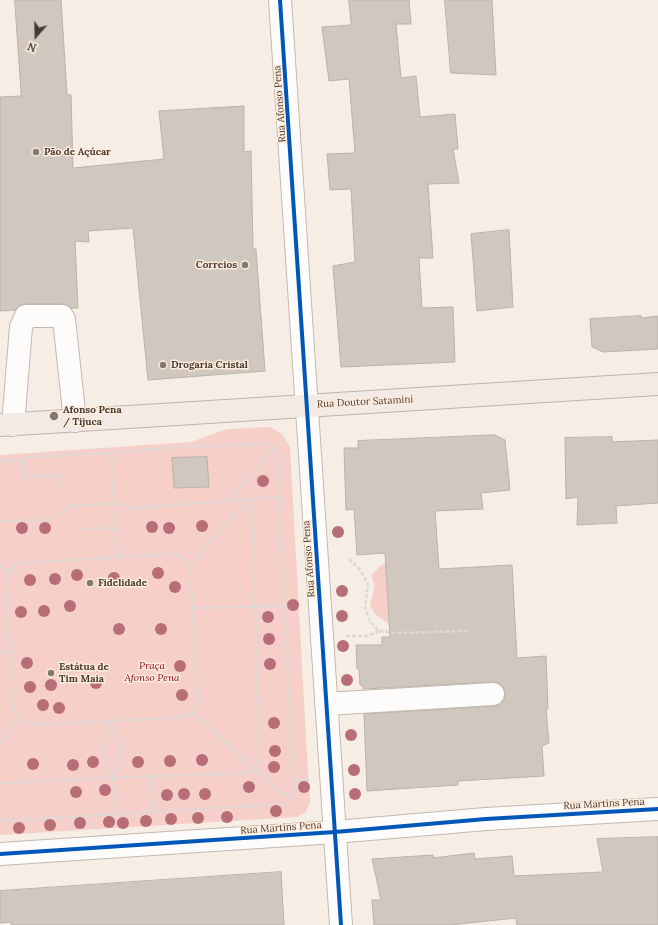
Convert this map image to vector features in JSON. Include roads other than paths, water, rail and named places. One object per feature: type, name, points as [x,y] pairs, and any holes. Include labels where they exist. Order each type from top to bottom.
[{"type":"main road","name":"Rua Doutor Satamini","points":[[7,425],[658,384]]},
{"type":"street","name":"Rua Afonso Pena","points":[[280,0],[308,405],[341,925]]},
{"type":"street","points":[[7,425],[22,327],[26,316],[62,316],[64,319],[75,421]]},
{"type":"street","points":[[326,704],[493,694]]},
{"type":"street","name":"Rua Martins Pena","points":[[0,854],[335,832],[486,819],[658,809]]},
{"type":"place","name":"Pão de Açúcar","points":[[36,152]]},
{"type":"place","name":"Correios","points":[[245,265]]},
{"type":"place","name":"Drogaria Cristal","points":[[163,365]]},
{"type":"place","name":"Afonso Pena / Tijuca","points":[[54,416]]},
{"type":"place","name":"Fidelidade","points":[[90,583]]},
{"type":"place","name":"Estátua de Tim Maia","points":[[51,673]]},
{"type":"park label","name":"Praça Afonso Pena","points":[[152,672]]}]
